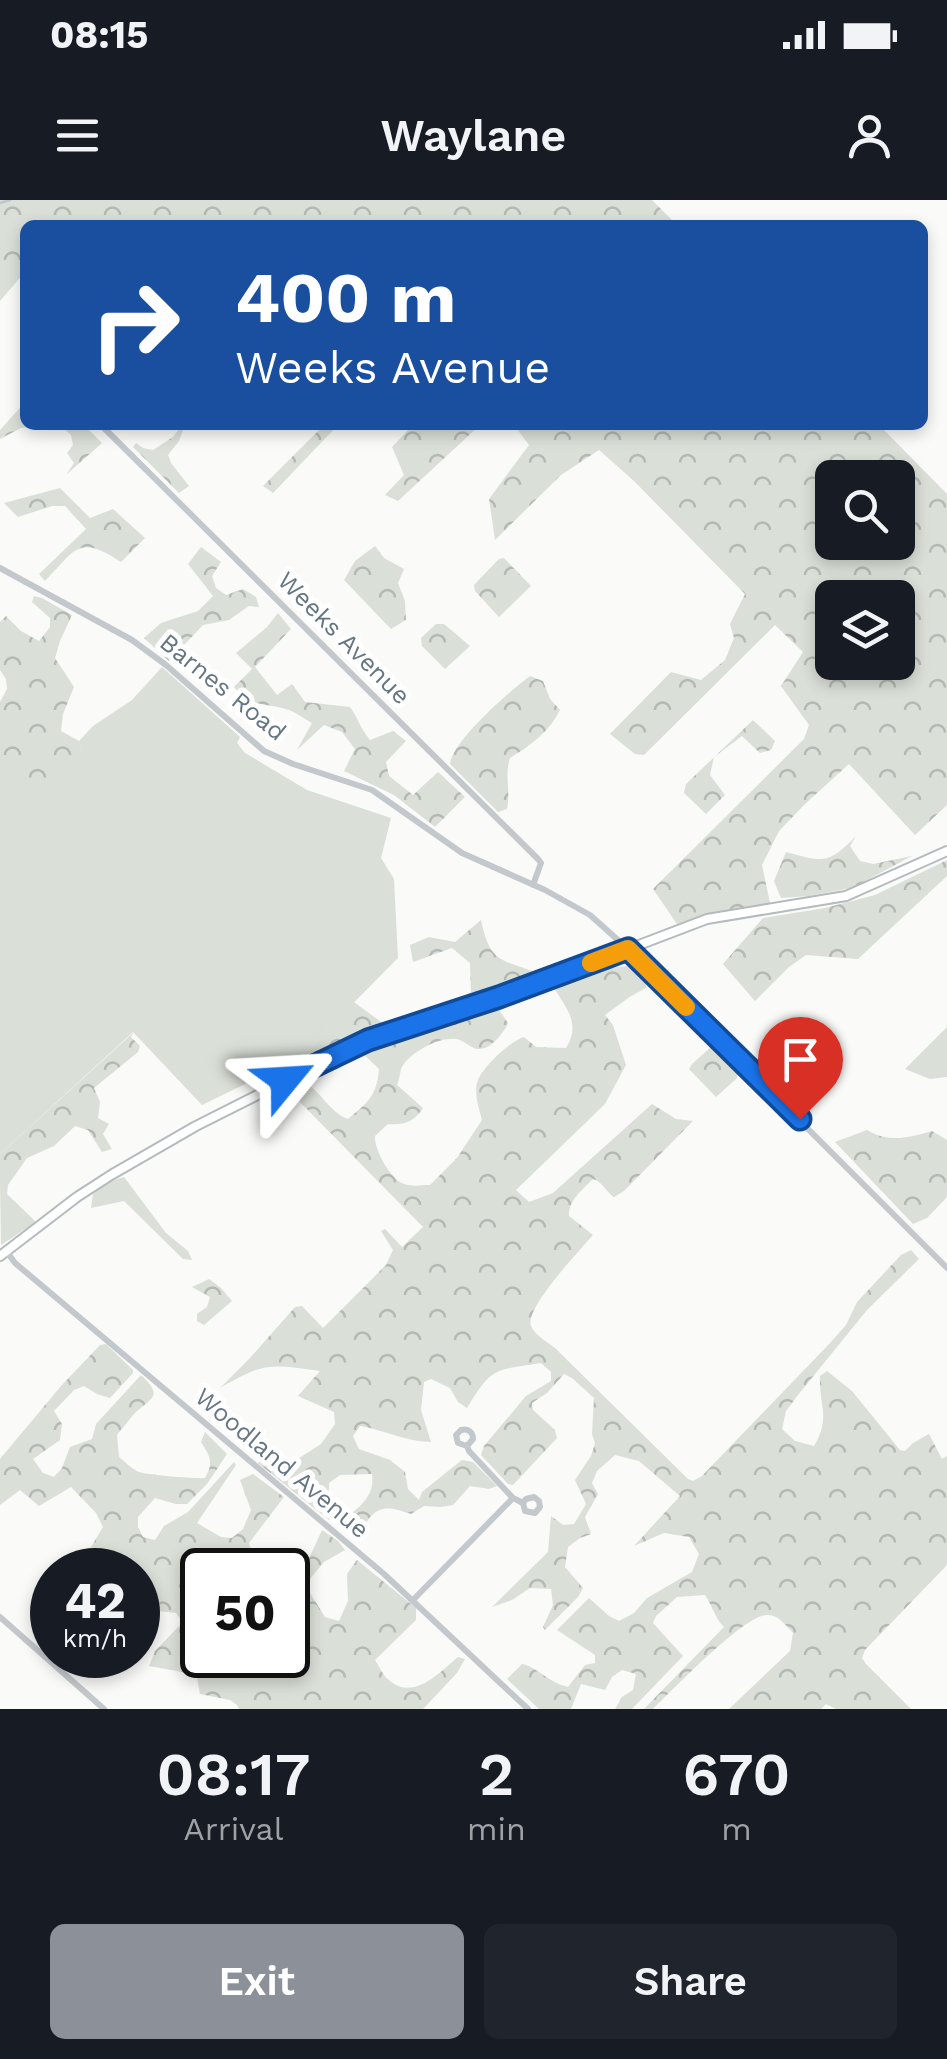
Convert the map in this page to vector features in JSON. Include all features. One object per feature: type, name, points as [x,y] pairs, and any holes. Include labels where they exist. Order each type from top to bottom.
[{"type":"main road","points":[[3,1254],[121,1168],[343,1051],[534,985],[707,919],[846,896],[947,851]]},
{"type":"street","name":"Weeks Avenue","points":[[107,430],[538,859],[533,885]]},
{"type":"street","name":"Barnes Road","points":[[0,568],[132,640],[264,750],[372,790],[462,853],[590,915],[628,949]]},
{"type":"street","points":[[628,949],[947,1268]]},
{"type":"street","name":"Woodland Avenue","points":[[3,1254],[413,1600],[528,1709]]},
{"type":"street","points":[[467,1446],[523,1503]]},
{"type":"street","points":[[413,1600],[514,1498]]},
{"type":"street","points":[[0,1617],[104,1709]]},
{"type":"green space","points":[[0,200],[652,200],[672,220],[20,220],[20,278],[0,301]]},
{"type":"green space","points":[[20,408],[20,429],[0,439],[0,430]]},
{"type":"green space","points":[[65,430],[89,430],[102,443],[66,475],[74,463],[67,453],[73,445]]},
{"type":"green space","points":[[183,430],[168,455],[189,486],[179,493],[133,447],[136,443],[153,450]]},
{"type":"green space","points":[[319,430],[333,430],[273,493],[263,486]]},
{"type":"green space","points":[[408,430],[475,430],[398,501],[385,495],[404,475],[392,447]]},
{"type":"green space","points":[[518,430],[884,430],[913,460],[815,460],[815,560],[915,560],[915,462],[947,494],[947,805],[915,835],[849,764],[779,831],[762,865],[770,903],[677,924],[653,889],[804,739],[809,725],[781,686],[803,652],[775,625],[644,755],[635,754],[610,734],[671,672],[701,680],[725,660],[734,638],[730,624],[745,594],[599,450],[561,475],[495,540],[489,499],[529,445]]},
{"type":"green space","points":[[60,488],[90,518],[113,509],[145,538],[121,562],[95,549],[78,549],[45,581],[39,574],[86,529],[65,506],[18,517],[4,503]]},
{"type":"green space","points":[[375,546],[384,558],[404,569],[398,583],[405,601],[406,620],[391,629],[344,580],[355,561]]},
{"type":"green space","points":[[201,547],[221,562],[212,576],[216,588],[226,595],[243,589],[256,597],[259,607],[249,606],[229,620],[203,625],[169,661],[144,638],[161,623],[198,611],[213,596],[188,564]]},
{"type":"green space","points":[[504,558],[531,586],[499,617],[474,585]]},
{"type":"green space","points":[[34,596],[72,615],[55,658],[74,687],[61,731],[79,741],[82,752],[48,782],[0,787],[0,702],[7,689],[0,670],[0,622],[6,616],[39,641],[50,627],[50,618],[32,602]]},
{"type":"green space","points":[[278,613],[291,629],[255,667],[277,695],[292,684],[305,702],[350,707],[370,740],[393,731],[406,741],[386,762],[389,776],[413,795],[438,772],[465,797],[435,827],[394,795],[344,771],[355,749],[342,732],[324,725],[297,750],[312,723],[289,710],[254,702],[234,687],[252,669],[236,653]]},
{"type":"green space","points":[[436,624],[444,624],[470,646],[445,669],[422,646],[421,638]]},
{"type":"green space","points":[[162,667],[240,737],[237,743],[245,753],[307,790],[391,818],[381,858],[394,879],[398,958],[299,1058],[202,1105],[133,1032],[0,1154],[0,787],[6,783],[34,786],[82,752],[79,741],[93,726],[132,700]]},
{"type":"green space","points":[[530,676],[543,681],[550,699],[560,710],[539,737],[510,758],[507,809],[498,812],[450,764],[471,730]]},
{"type":"green space","points":[[753,720],[775,741],[771,750],[760,753],[742,736],[715,756]]},
{"type":"green space","points":[[714,757],[710,775],[725,795],[706,814],[684,793],[686,784]]},
{"type":"green space","points":[[856,836],[850,846],[860,861],[873,864],[912,856],[852,888],[781,898],[774,881],[786,852],[824,859]]},
{"type":"green space","points":[[947,860],[947,876],[858,959],[806,955],[755,1001],[723,964],[763,918],[875,895]]},
{"type":"green space","points":[[481,920],[496,955],[544,977],[471,993],[470,963],[452,948],[413,962],[410,945],[429,937],[455,942]]},
{"type":"green space","points":[[628,966],[646,981],[646,988],[605,1015],[613,1025],[626,1065],[605,1104],[516,1190],[529,1202],[553,1193],[652,1104],[676,1119],[693,1121],[624,1191],[614,1197],[593,1179],[577,1196],[569,1216],[593,1235],[544,1294],[531,1318],[531,1326],[693,1481],[831,1342],[846,1325],[857,1302],[901,1255],[911,1250],[919,1259],[867,1310],[798,1395],[786,1411],[782,1429],[795,1441],[814,1446],[823,1419],[820,1376],[827,1371],[852,1391],[900,1450],[905,1451],[929,1434],[942,1459],[947,1456],[947,1565],[865,1650],[862,1658],[911,1709],[836,1709],[826,1704],[821,1709],[729,1709],[790,1651],[793,1633],[779,1619],[768,1615],[744,1626],[653,1709],[644,1709],[724,1627],[705,1595],[677,1597],[656,1616],[653,1623],[683,1656],[632,1709],[615,1709],[622,1697],[633,1690],[636,1674],[622,1670],[612,1677],[605,1690],[581,1684],[571,1709],[539,1709],[507,1679],[522,1664],[568,1687],[585,1665],[595,1663],[595,1655],[557,1630],[589,1598],[619,1621],[634,1613],[647,1598],[692,1572],[699,1554],[689,1537],[664,1533],[634,1546],[680,1496],[639,1461],[615,1455],[597,1471],[592,1483],[598,1494],[585,1517],[591,1534],[568,1547],[565,1567],[583,1588],[578,1597],[545,1630],[553,1605],[551,1589],[530,1588],[492,1607],[548,1552],[551,1516],[563,1525],[574,1524],[586,1504],[575,1480],[595,1443],[594,1398],[564,1374],[532,1403],[533,1410],[555,1430],[557,1438],[513,1485],[481,1455],[484,1446],[526,1396],[551,1381],[551,1372],[541,1363],[513,1367],[489,1377],[467,1408],[450,1388],[431,1379],[424,1382],[421,1410],[431,1442],[360,1426],[353,1436],[359,1449],[390,1460],[405,1472],[408,1489],[419,1500],[422,1492],[462,1460],[473,1462],[497,1486],[470,1486],[453,1505],[424,1506],[411,1514],[390,1508],[377,1511],[356,1540],[337,1525],[367,1497],[372,1474],[340,1475],[329,1483],[329,1495],[339,1511],[329,1520],[258,1463],[267,1454],[276,1454],[290,1464],[321,1444],[335,1424],[334,1412],[298,1396],[320,1371],[268,1367],[220,1388],[295,1307],[302,1306],[323,1328],[386,1265],[393,1250],[381,1231],[385,1229],[402,1247],[423,1227],[290,1092],[291,1087],[303,1081],[335,1112],[348,1119],[370,1098],[378,1078],[379,1069],[360,1051],[493,1005],[497,1007],[508,1023],[488,1047],[476,1049],[450,1039],[433,1043],[410,1057],[401,1069],[397,1085],[423,1108],[412,1119],[388,1124],[375,1136],[377,1148],[393,1176],[404,1184],[430,1185],[457,1158],[482,1120],[477,1085],[491,1062],[524,1037],[536,1047],[566,1048],[572,1024],[554,988],[585,971]]},
{"type":"green space","points":[[354,1002],[386,1029],[337,1048],[295,1072],[288,1071],[285,1066],[299,1058]]},
{"type":"green space","points":[[947,1027],[947,1077],[930,1079],[905,1069]]},
{"type":"green space","points":[[134,1032],[131,1037],[140,1046],[138,1052],[94,1088],[100,1102],[98,1118],[109,1124],[103,1134],[112,1149],[102,1152],[88,1130],[75,1126],[54,1146],[27,1158],[8,1185],[0,1187],[0,1154]]},
{"type":"green space","points":[[711,1047],[738,1073],[716,1097],[689,1069]]},
{"type":"green space","points":[[867,1130],[899,1138],[932,1131],[947,1140],[947,1197],[927,1218],[913,1224],[835,1142]]},
{"type":"green space","points":[[124,1177],[166,1233],[188,1251],[192,1260],[183,1259],[124,1201],[91,1208],[93,1194]]},
{"type":"green space","points":[[0,1180],[8,1185],[7,1194],[36,1222],[1,1245]]},
{"type":"green space","points":[[209,1279],[232,1301],[204,1325],[197,1321],[197,1314],[207,1307],[210,1297],[192,1287]]},
{"type":"green space","points":[[106,1344],[133,1373],[110,1398],[84,1386],[74,1390],[54,1411],[62,1424],[60,1440],[33,1459],[43,1473],[54,1477],[70,1447],[92,1439],[96,1424],[141,1375],[154,1393],[117,1435],[119,1457],[139,1472],[205,1478],[210,1463],[201,1442],[205,1432],[227,1454],[207,1484],[187,1504],[155,1498],[138,1517],[143,1537],[155,1540],[164,1526],[188,1512],[234,1462],[236,1465],[197,1523],[221,1537],[232,1538],[243,1529],[251,1510],[240,1480],[253,1474],[284,1497],[249,1543],[250,1548],[180,1548],[180,1618],[176,1613],[160,1611],[160,1548],[90,1548],[103,1527],[96,1513],[71,1487],[39,1506],[20,1490],[0,1505],[0,1459],[100,1345]]},
{"type":"green space","points":[[322,1530],[345,1550],[324,1562],[310,1579],[310,1556]]},
{"type":"green space","points":[[357,1560],[416,1608],[416,1620],[375,1660],[387,1678],[398,1686],[417,1686],[435,1677],[458,1657],[465,1659],[423,1709],[239,1709],[230,1700],[200,1694],[197,1678],[310,1678],[310,1593],[325,1617],[339,1621],[348,1601],[347,1574]]},
{"type":"green space","points":[[180,1625],[180,1672],[160,1668],[160,1646]]},
{"type":"waterway","points":[[0,203],[10,200]]},
{"type":"slow traffic","points":[[591,963],[628,949],[686,1007]]},
{"type":"route","points":[[285,1080],[368,1040],[628,949],[800,1119]]}]
